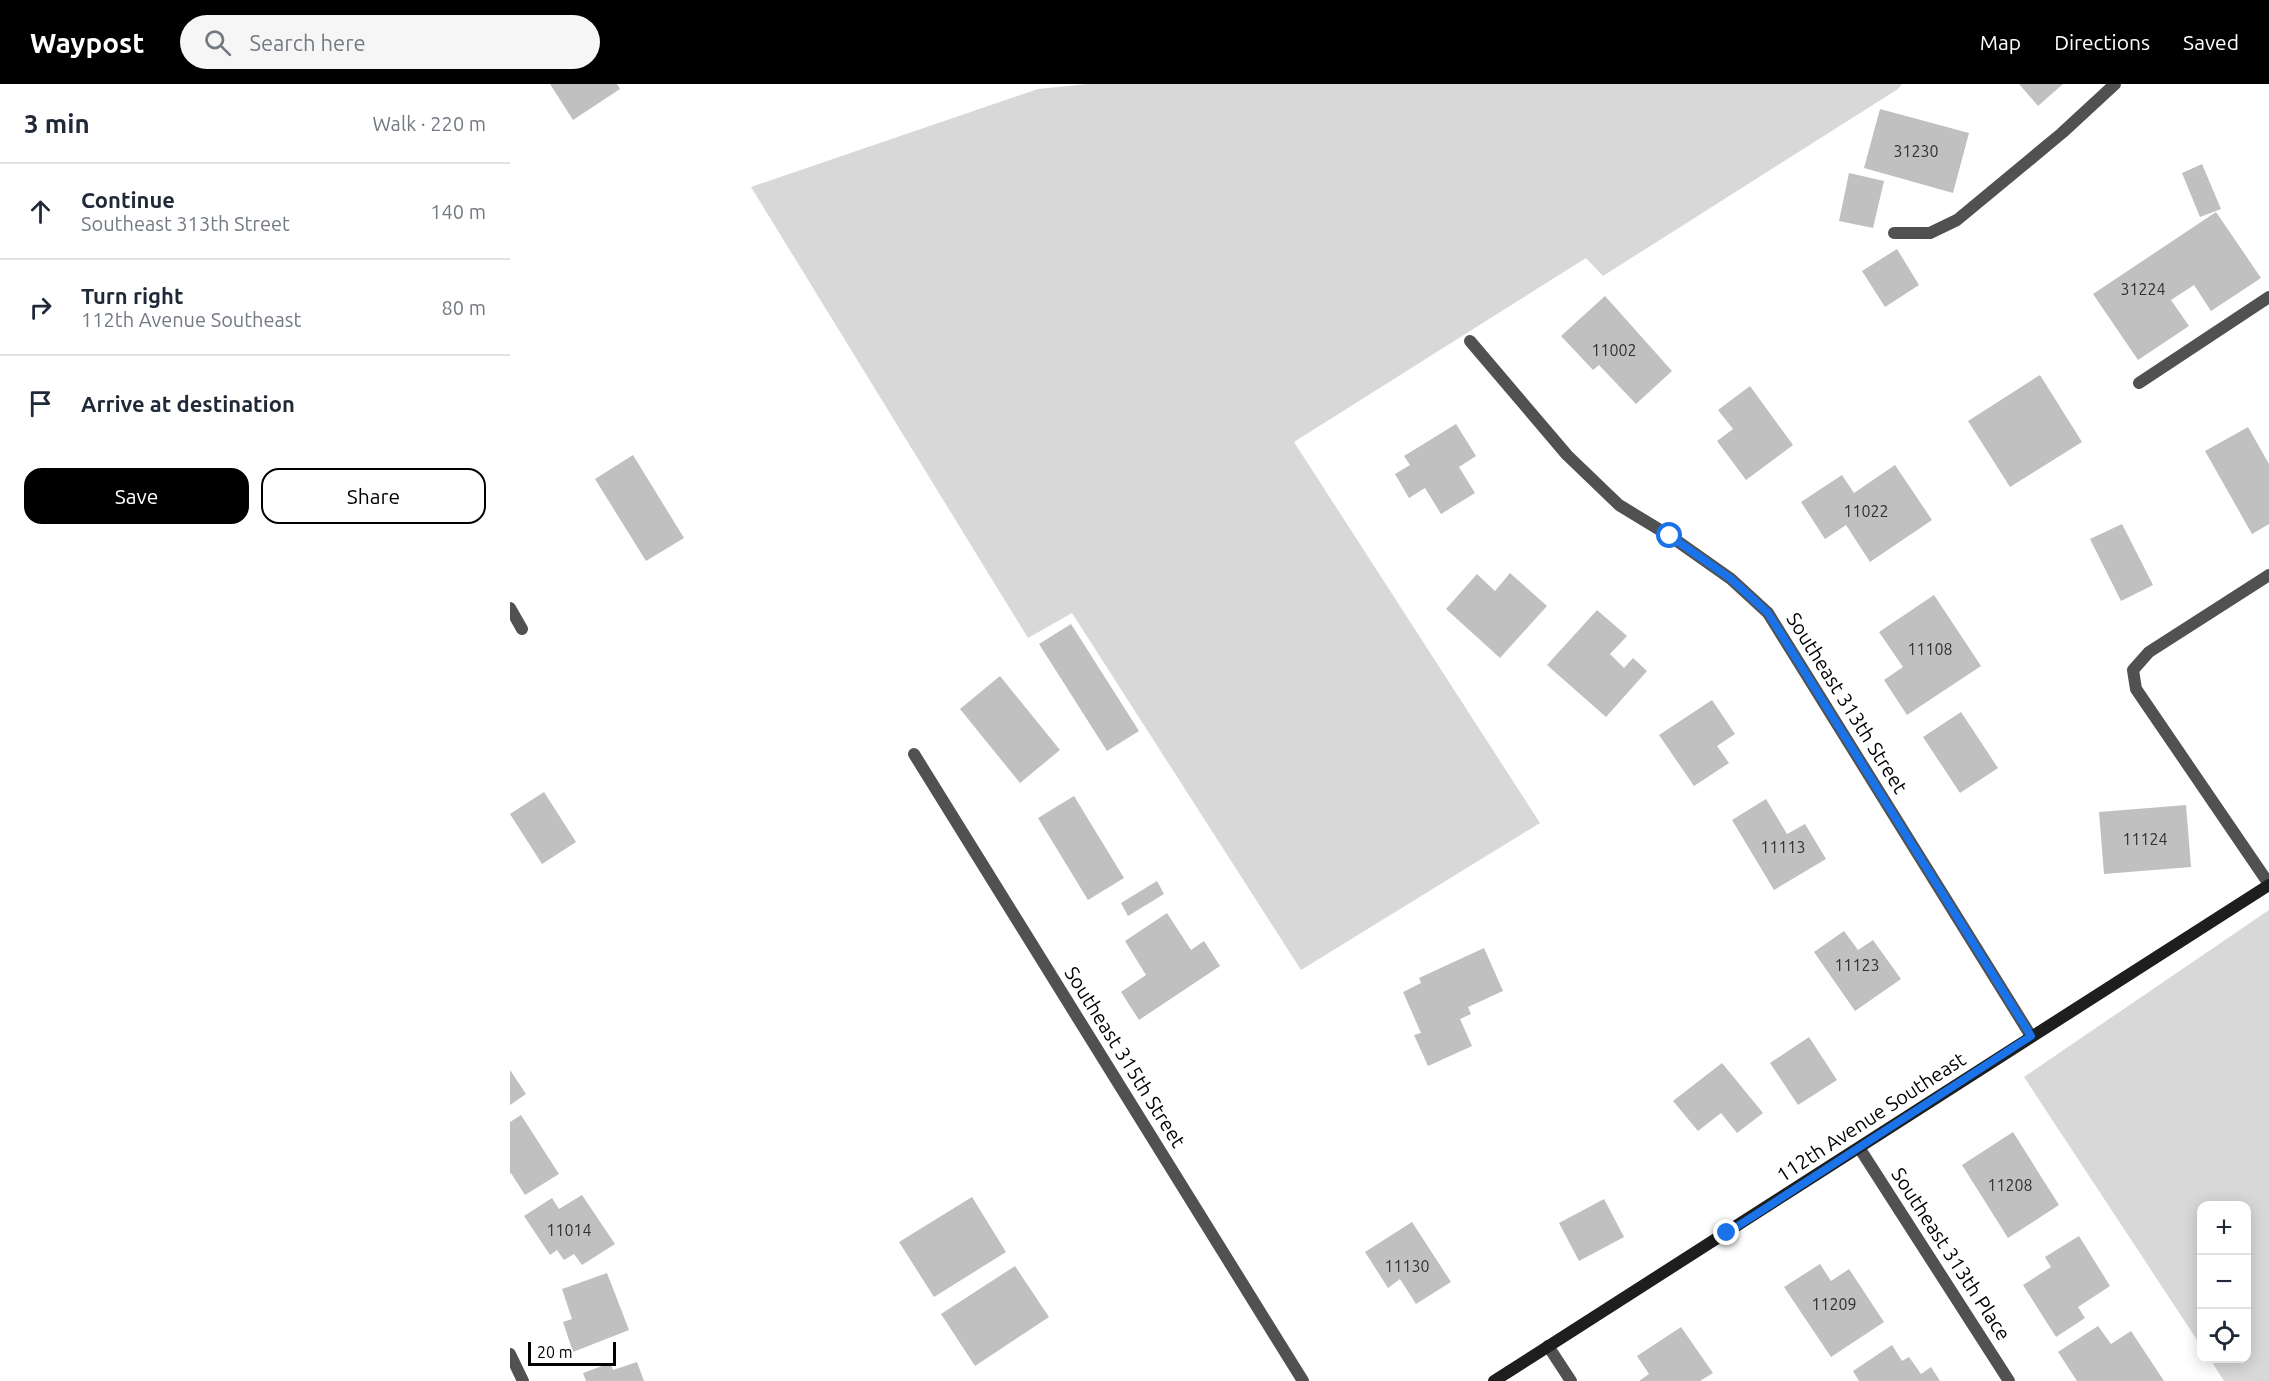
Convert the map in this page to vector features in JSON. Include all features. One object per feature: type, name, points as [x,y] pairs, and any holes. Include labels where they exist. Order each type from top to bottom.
[{"type":"street","points":[[1894,233],[1930,233],[1957,220],[2062,133],[2115,84]]},
{"type":"street","points":[[2139,383],[2269,297]]},
{"type":"street","name":"Southeast 313th Street","points":[[1470,341],[1567,455],[1619,505],[1731,579],[1768,613],[2031,1036]]},
{"type":"street","points":[[2269,575],[2149,652],[2133,670],[2136,689],[2269,884]]},
{"type":"street","points":[[510,608],[522,629]]},
{"type":"street","name":"Southeast 315th Street","points":[[914,754],[1303,1381]]},
{"type":"street","name":"112th Avenue Southeast","points":[[1494,1381],[1860,1149],[2031,1036],[2269,884]]},
{"type":"street","name":"Southeast 313th Place","points":[[1860,1149],[2009,1381]]},
{"type":"street","points":[[1548,1346],[1571,1381]]},
{"type":"street","points":[[510,1354],[523,1381]]},
{"type":"shaded area","points":[[1088,84],[1902,84],[1898,89],[1603,276],[1586,258],[1294,442],[1540,823],[1301,970],[1072,613],[1028,638],[751,187],[1038,89]]},
{"type":"shaded area","points":[[2269,910],[2269,1381],[2224,1381],[2213,1363],[2251,1363],[2251,1201],[2197,1201],[2197,1340],[2024,1077]]},
{"type":"building","points":[[550,84],[617,84],[620,89],[573,120]]},
{"type":"building","points":[[2019,84],[2063,84],[2038,106]]},
{"type":"building","points":[[1880,109],[1969,133],[1953,193],[1864,168]]},
{"type":"building","points":[[2202,164],[2221,209],[2200,217],[2182,173]]},
{"type":"building","points":[[1849,173],[1884,181],[1873,228],[1839,221]]},
{"type":"building","points":[[2216,212],[2261,278],[2211,311],[2194,285],[2171,300],[2189,326],[2138,360],[2093,294]]},
{"type":"building","points":[[1897,249],[1919,285],[1885,307],[1862,271]]},
{"type":"building","points":[[1605,296],[1672,371],[1636,404],[1599,365],[1593,370],[1561,336]]},
{"type":"building","points":[[2040,375],[2082,442],[2010,487],[1968,421]]},
{"type":"building","points":[[1750,386],[1793,445],[1746,480],[1717,441],[1733,429],[1718,410]]},
{"type":"building","points":[[1456,424],[1476,456],[1459,467],[1475,493],[1441,514],[1425,488],[1409,498],[1395,474],[1410,465],[1404,456]]},
{"type":"building","points":[[2248,427],[2269,464],[2269,524],[2252,534],[2205,451]]},
{"type":"building","points":[[633,455],[684,538],[646,561],[595,479]]},
{"type":"building","points":[[1895,465],[1932,520],[1870,562],[1846,525],[1825,539],[1801,502],[1842,475],[1854,493]]},
{"type":"building","points":[[2122,524],[2153,585],[2121,601],[2090,539]]},
{"type":"building","points":[[1510,573],[1547,606],[1500,658],[1446,609],[1477,574],[1495,591]]},
{"type":"building","points":[[1934,595],[1981,666],[1907,715],[1884,680],[1903,667],[1879,632]]},
{"type":"building","points":[[1597,610],[1627,636],[1610,654],[1624,668],[1633,658],[1647,671],[1606,717],[1547,665]]},
{"type":"building","points":[[1071,624],[1139,731],[1107,751],[1039,644]]},
{"type":"building","points":[[1000,676],[1060,750],[1020,783],[960,709]]},
{"type":"building","points":[[1712,700],[1735,734],[1717,746],[1729,763],[1694,786],[1659,735]]},
{"type":"building","points":[[1961,712],[1998,768],[1960,793],[1923,737]]},
{"type":"building","points":[[544,792],[576,842],[542,864],[510,814]]},
{"type":"building","points":[[1074,796],[1124,878],[1088,900],[1038,818]]},
{"type":"building","points":[[1766,799],[1787,834],[1805,824],[1826,859],[1774,890],[1732,820]]},
{"type":"building","points":[[2186,805],[2191,867],[2104,874],[2099,812]]},
{"type":"building","points":[[1157,881],[1164,894],[1128,916],[1121,903]]},
{"type":"building","points":[[1167,913],[1191,950],[1204,941],[1220,966],[1139,1020],[1121,992],[1146,975],[1125,941]]},
{"type":"building","points":[[1844,931],[1858,950],[1873,940],[1901,979],[1855,1011],[1814,952]]},
{"type":"building","points":[[1484,948],[1503,991],[1468,1007],[1471,1014],[1460,1019],[1472,1046],[1428,1066],[1414,1035],[1421,1033],[1403,992],[1421,983],[1419,978]]},
{"type":"building","points":[[1809,1037],[1837,1080],[1798,1105],[1770,1063]]},
{"type":"building","points":[[1722,1063],[1763,1113],[1737,1133],[1721,1113],[1698,1131],[1673,1101]]},
{"type":"building","points":[[510,1070],[526,1094],[510,1105]]},
{"type":"building","points":[[521,1115],[559,1174],[525,1195],[510,1174],[510,1122]]},
{"type":"building","points":[[2013,1132],[2059,1205],[2008,1238],[1962,1165]]},
{"type":"building","points":[[582,1195],[615,1244],[582,1265],[574,1254],[564,1260],[557,1250],[550,1255],[524,1216],[552,1198],[559,1209]]},
{"type":"building","points":[[972,1197],[1006,1252],[934,1297],[899,1242]]},
{"type":"building","points":[[1604,1199],[1624,1237],[1579,1261],[1559,1223]]},
{"type":"building","points":[[1412,1222],[1451,1282],[1416,1304],[1400,1279],[1388,1288],[1365,1252]]},
{"type":"building","points":[[2079,1236],[2110,1286],[2078,1307],[2085,1318],[2056,1337],[2023,1285],[2051,1267],[2045,1257]]},
{"type":"building","points":[[1820,1264],[1831,1281],[1849,1269],[1884,1322],[1831,1357],[1784,1287]]},
{"type":"building","points":[[1015,1266],[1049,1317],[975,1366],[941,1314]]},
{"type":"building","points":[[607,1273],[629,1330],[573,1352],[563,1322],[572,1319],[562,1289]]},
{"type":"building","points":[[2098,1326],[2111,1344],[2131,1331],[2164,1381],[2077,1381],[2058,1352]]},
{"type":"building","points":[[1681,1327],[1713,1373],[1700,1381],[1639,1381],[1649,1374],[1637,1356]]},
{"type":"building","points":[[1892,1345],[1902,1361],[1909,1357],[1921,1374],[1931,1367],[1940,1381],[1859,1381],[1853,1371]]},
{"type":"building","points":[[637,1362],[644,1381],[586,1381],[583,1373],[610,1363],[613,1370]]},
{"type":"route","points":[[1670,536],[1731,579],[1768,613],[2031,1036],[1860,1149],[1727,1233]]}]
